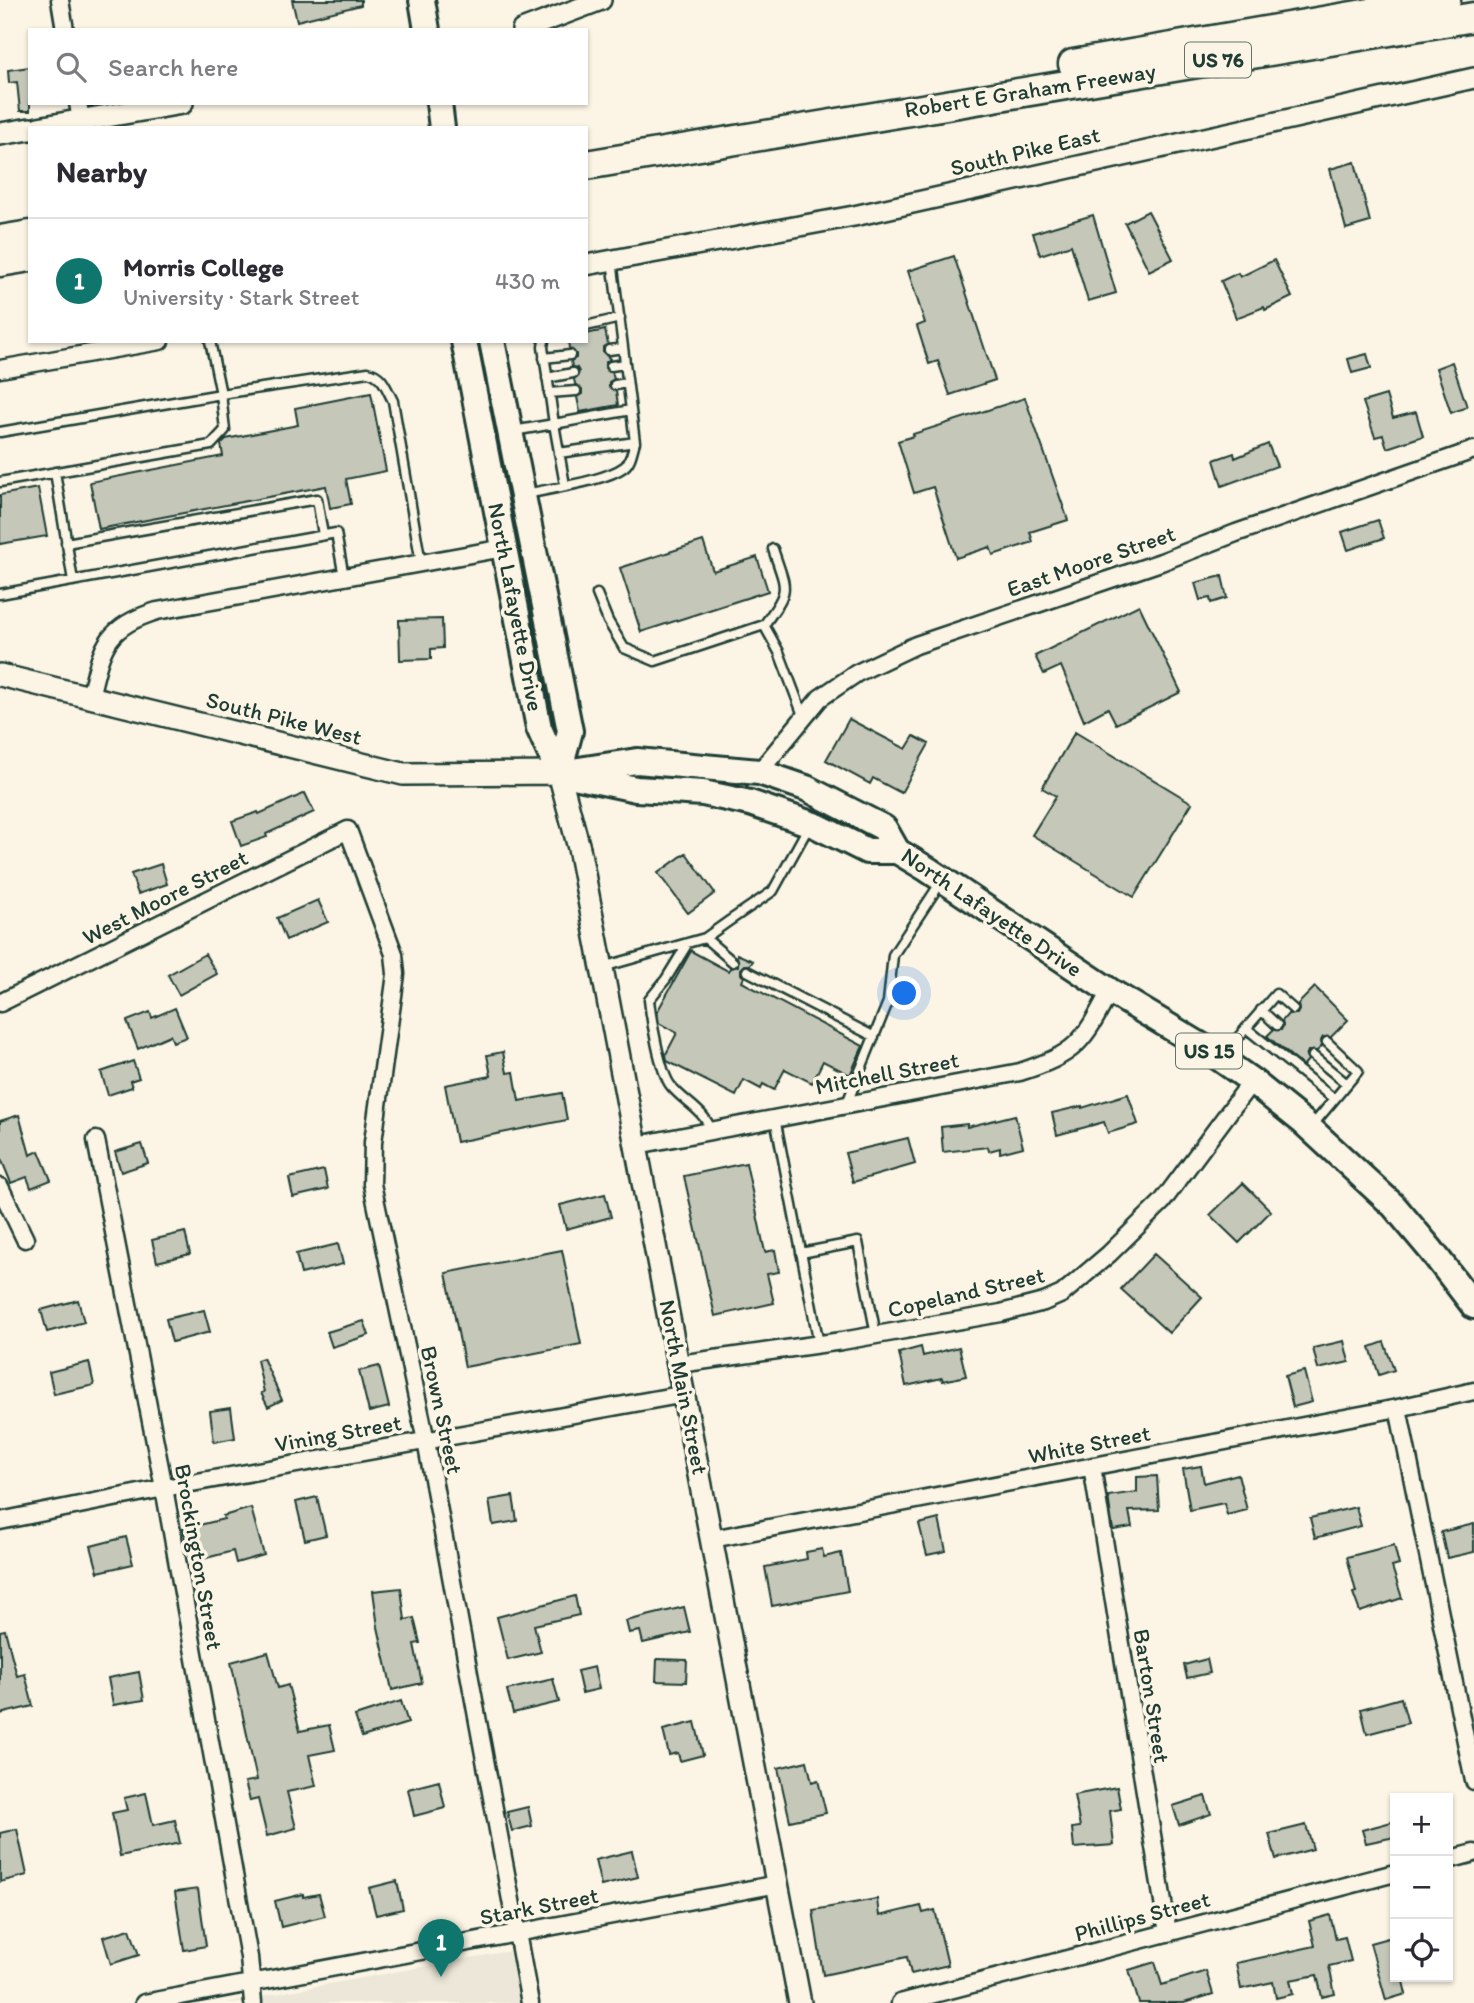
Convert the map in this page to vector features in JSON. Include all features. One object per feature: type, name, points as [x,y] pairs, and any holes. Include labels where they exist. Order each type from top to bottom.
[{"type":"highway","name":"Robert E Graham Freeway","points":[[960,93],[1169,47],[1446,0]]},
{"type":"highway","name":"Robert E Graham Freeway","points":[[588,165],[843,113],[960,93],[1474,17]]},
{"type":"highway","name":"Robert E Graham Freeway","points":[[588,145],[843,113]]},
{"type":"highway","points":[[0,240],[28,235]]},
{"type":"highway","points":[[0,262],[28,257]]},
{"type":"main road","points":[[422,0],[427,28]]},
{"type":"main road","points":[[43,126],[80,112],[159,105]]},
{"type":"main road","points":[[439,105],[442,126]]},
{"type":"main road","points":[[0,134],[28,129]]},
{"type":"main road","name":"North Lafayette Drive","points":[[464,343],[539,729],[559,773],[637,761],[759,772],[806,788],[884,828],[897,851],[1110,991],[1164,1021],[1252,1081],[1310,1128],[1394,1206],[1474,1306]]},
{"type":"main road","points":[[492,343],[570,732],[559,773],[636,789],[703,793],[750,803],[810,824],[867,851],[897,851]]},
{"type":"main road","name":"South Pike West","points":[[0,675],[403,774],[559,773]]},
{"type":"main road","name":"North Main Street","points":[[559,773],[579,848],[603,967],[800,2003]]},
{"type":"street","points":[[60,0],[65,28]]},
{"type":"street","points":[[527,28],[601,0]]},
{"type":"street","name":"South Pike East","points":[[588,265],[854,216],[1474,78]]},
{"type":"street","points":[[0,369],[149,343]]},
{"type":"street","name":"East Moore Street","points":[[759,772],[820,698],[857,673],[916,645],[1161,562],[1474,450]]},
{"type":"street","points":[[90,697],[101,653],[109,639],[119,628],[136,617],[504,548]]},
{"type":"street","name":"West Moore Street","points":[[0,1003],[348,830]]},
{"type":"street","name":"Brown Street","points":[[348,830],[394,954],[397,974],[373,1142],[372,1175],[376,1209],[426,1441],[530,2003]]},
{"type":"street","name":"Mitchell Street","points":[[637,1145],[1020,1072],[1069,1051],[1079,1043],[1110,991]]},
{"type":"street","name":"Copeland Street","points":[[679,1364],[819,1345],[1001,1313],[1044,1302],[1062,1294],[1109,1254],[1162,1202],[1252,1081]]},
{"type":"street","name":"Brockington Street","points":[[96,1140],[164,1488],[249,1957],[253,2003]]},
{"type":"street","points":[[0,1187],[24,1239]]},
{"type":"street","name":"White Street","points":[[712,1539],[1398,1408],[1474,1391]]},
{"type":"street","name":"Vining Street","points":[[0,1521],[164,1488],[685,1394]]},
{"type":"street","points":[[1398,1408],[1474,1781]]},
{"type":"street","name":"Barton Street","points":[[1092,1466],[1168,1933]]},
{"type":"street","points":[[1453,1859],[1474,1853]]},
{"type":"street","name":"Phillips Street","points":[[900,2003],[1390,1874]]},
{"type":"street","name":"Stark Street","points":[[144,2003],[778,1884]]},
{"type":"lane","points":[[523,495],[604,476],[626,467],[635,442],[612,260]]},
{"type":"lane","points":[[588,326],[620,318]]},
{"type":"lane","points":[[0,482],[211,445],[225,430],[210,343]]},
{"type":"lane","points":[[544,343],[544,358],[565,485]]},
{"type":"lane","points":[[609,350],[623,348]]},
{"type":"lane","points":[[544,358],[570,355]]},
{"type":"lane","points":[[611,366],[625,364]]},
{"type":"lane","points":[[0,432],[221,394],[375,373],[382,379],[393,401],[421,563]]},
{"type":"lane","points":[[547,378],[573,373]]},
{"type":"lane","points":[[615,385],[627,383]]},
{"type":"lane","points":[[550,393],[576,391]]},
{"type":"lane","points":[[510,431],[631,410]]},
{"type":"lane","points":[[559,453],[635,442]]},
{"type":"lane","points":[[55,472],[73,581]]},
{"type":"lane","points":[[66,543],[317,499],[323,536]]},
{"type":"lane","points":[[0,594],[336,533],[344,577]]},
{"type":"lane","points":[[597,594],[608,621],[624,648],[655,662],[764,625],[782,601],[786,588],[773,549]]},
{"type":"lane","points":[[764,625],[779,652],[804,718]]},
{"type":"lane","points":[[603,967],[705,938],[772,891],[810,824]]},
{"type":"lane","points":[[847,1103],[888,1002],[893,955],[943,879]]},
{"type":"lane","points":[[705,938],[733,962]]},
{"type":"lane","points":[[688,943],[666,979],[649,1000],[651,1022],[669,1084],[707,1119],[711,1130]]},
{"type":"lane","points":[[747,971],[873,1037]]},
{"type":"lane","points":[[1220,1059],[1276,994],[1293,1009]]},
{"type":"lane","points":[[1261,1010],[1277,1025]]},
{"type":"lane","points":[[1247,1028],[1334,1099]]},
{"type":"lane","points":[[1310,1128],[1358,1071],[1327,1042]]},
{"type":"lane","points":[[1313,1056],[1347,1084]]},
{"type":"lane","points":[[775,1118],[819,1345]]},
{"type":"lane","points":[[801,1253],[858,1242],[876,1335]]},
{"type":"shaded area","points":[[509,1951],[519,2003],[226,2003]]},
{"type":"building","points":[[292,0],[361,0],[361,5],[297,21]]},
{"type":"building","points":[[28,67],[30,111],[20,111],[17,82],[9,83],[8,70]]},
{"type":"building","points":[[1355,162],[1370,222],[1346,229],[1330,169]]},
{"type":"building","points":[[1148,211],[1173,259],[1149,271],[1125,223]]},
{"type":"building","points":[[1093,215],[1116,293],[1088,301],[1071,245],[1040,255],[1033,233]]},
{"type":"building","points":[[954,256],[995,380],[950,395],[938,361],[929,364],[917,326],[925,323],[908,271]]},
{"type":"building","points":[[1274,260],[1292,297],[1265,310],[1264,307],[1236,318],[1221,281],[1238,273],[1240,277]]},
{"type":"building","points":[[605,330],[608,344],[603,347],[603,352],[610,359],[605,363],[605,368],[612,372],[614,379],[609,382],[609,387],[616,391],[618,405],[580,412],[577,397],[582,394],[582,390],[575,384],[574,379],[579,372],[572,367],[571,361],[576,358],[576,354],[569,348],[568,343],[588,343],[588,334]]},
{"type":"building","points":[[1367,354],[1371,368],[1352,373],[1348,359]]},
{"type":"building","points":[[1452,362],[1467,407],[1451,413],[1436,368]]},
{"type":"building","points":[[371,393],[386,471],[346,479],[351,504],[330,508],[326,486],[99,529],[90,482],[223,456],[221,444],[226,439],[298,425],[295,408]]},
{"type":"building","points":[[1386,395],[1393,418],[1416,412],[1423,436],[1387,448],[1383,435],[1375,437],[1363,402]]},
{"type":"building","points":[[1025,398],[1068,520],[1030,532],[1033,542],[993,555],[990,547],[956,558],[933,487],[914,493],[898,441]]},
{"type":"building","points":[[1268,444],[1277,466],[1222,486],[1214,460],[1234,453],[1235,458]]},
{"type":"building","points":[[38,488],[47,536],[0,544],[0,495]]},
{"type":"building","points":[[1378,520],[1384,538],[1348,550],[1342,532]]},
{"type":"building","points":[[703,541],[713,571],[757,557],[768,591],[641,632],[620,568]]},
{"type":"building","points":[[1222,576],[1227,598],[1211,603],[1210,598],[1200,600],[1195,583]]},
{"type":"building","points":[[1139,605],[1181,692],[1116,724],[1108,708],[1084,721],[1061,666],[1044,674],[1035,656]]},
{"type":"building","points":[[442,619],[443,648],[431,649],[431,659],[400,660],[399,620]]},
{"type":"building","points":[[849,719],[906,749],[914,736],[929,744],[901,793],[873,778],[870,784],[826,760]]},
{"type":"building","points":[[1075,732],[1192,803],[1134,897],[1032,835],[1056,796],[1042,788]]},
{"type":"building","points":[[305,793],[314,812],[266,834],[267,837],[241,846],[232,821],[258,812],[259,814]]},
{"type":"building","points":[[686,853],[715,893],[688,913],[658,873]]},
{"type":"building","points":[[161,864],[167,884],[138,894],[131,874]]},
{"type":"building","points":[[318,900],[328,922],[286,940],[277,918]]},
{"type":"building","points":[[691,951],[728,971],[738,966],[737,954],[753,961],[741,969],[744,977],[742,982],[863,1046],[850,1075],[823,1061],[812,1083],[785,1069],[774,1090],[763,1084],[761,1089],[744,1080],[736,1096],[667,1061],[666,1054],[677,1033],[659,1023],[657,1012]]},
{"type":"building","points":[[205,954],[217,974],[179,995],[168,975]]},
{"type":"building","points":[[1315,987],[1348,1020],[1331,1037],[1323,1037],[1322,1046],[1317,1051],[1308,1051],[1308,1060],[1303,1066],[1267,1036],[1273,1030],[1281,1030],[1282,1021],[1288,1014],[1297,1014],[1298,1004]]},
{"type":"building","points":[[175,1008],[187,1037],[173,1042],[170,1035],[138,1049],[127,1021],[150,1012],[152,1018]]},
{"type":"building","points":[[503,1052],[507,1073],[514,1072],[519,1101],[562,1093],[567,1120],[456,1142],[445,1085],[491,1076],[487,1055]]},
{"type":"building","points":[[133,1061],[139,1078],[130,1081],[132,1087],[108,1095],[101,1072]]},
{"type":"building","points":[[1128,1094],[1138,1124],[1108,1133],[1104,1122],[1057,1135],[1052,1113],[1082,1108]]},
{"type":"building","points":[[19,1115],[30,1155],[39,1151],[51,1180],[31,1188],[27,1177],[11,1183],[0,1156],[0,1121]]},
{"type":"building","points":[[1015,1115],[1023,1147],[1000,1153],[1000,1148],[989,1151],[988,1147],[943,1152],[941,1127],[967,1124],[967,1127]]},
{"type":"building","points":[[908,1138],[915,1164],[853,1182],[845,1153]]},
{"type":"building","points":[[142,1144],[148,1163],[121,1172],[115,1152]]},
{"type":"building","points":[[746,1163],[765,1252],[775,1250],[779,1272],[767,1274],[774,1303],[715,1316],[684,1176]]},
{"type":"building","points":[[324,1170],[328,1189],[293,1197],[289,1178]]},
{"type":"building","points":[[1243,1183],[1271,1211],[1239,1243],[1210,1215]]},
{"type":"building","points":[[605,1194],[611,1217],[566,1229],[560,1205]]},
{"type":"building","points":[[185,1232],[190,1254],[157,1262],[152,1240]]},
{"type":"building","points":[[338,1244],[343,1264],[301,1274],[296,1254]]},
{"type":"building","points":[[562,1250],[581,1344],[465,1367],[446,1273]]},
{"type":"building","points":[[1154,1254],[1202,1297],[1169,1333],[1121,1289]]},
{"type":"building","points":[[78,1300],[84,1322],[47,1332],[41,1310]]},
{"type":"building","points":[[204,1310],[210,1332],[172,1342],[166,1319]]},
{"type":"building","points":[[364,1321],[369,1335],[332,1347],[327,1332]]},
{"type":"building","points":[[1344,1341],[1349,1362],[1318,1369],[1313,1348]]},
{"type":"building","points":[[1384,1342],[1394,1370],[1379,1375],[1370,1347]]},
{"type":"building","points":[[921,1347],[923,1356],[959,1347],[966,1376],[906,1386],[899,1353]]},
{"type":"building","points":[[263,1358],[282,1400],[268,1407],[261,1393],[264,1392],[257,1360]]},
{"type":"building","points":[[89,1362],[94,1385],[54,1394],[49,1372]]},
{"type":"building","points":[[379,1366],[389,1407],[369,1412],[359,1371]]},
{"type":"building","points":[[1304,1371],[1312,1402],[1293,1407],[1285,1376]]},
{"type":"building","points":[[231,1408],[235,1438],[214,1442],[210,1411]]},
{"type":"building","points":[[1201,1466],[1204,1483],[1238,1474],[1247,1510],[1227,1515],[1224,1503],[1190,1510],[1183,1469]]},
{"type":"building","points":[[1157,1476],[1159,1510],[1129,1511],[1132,1527],[1113,1530],[1108,1496],[1137,1492],[1137,1477]]},
{"type":"building","points":[[513,1496],[517,1521],[493,1525],[489,1500]]},
{"type":"building","points":[[317,1497],[326,1535],[305,1540],[296,1502]]},
{"type":"building","points":[[1356,1507],[1361,1526],[1315,1538],[1310,1518]]},
{"type":"building","points":[[251,1508],[264,1555],[236,1563],[233,1551],[191,1562],[183,1529],[224,1519],[223,1516]]},
{"type":"building","points":[[939,1519],[946,1551],[927,1555],[919,1524]]},
{"type":"building","points":[[1474,1524],[1474,1552],[1447,1558],[1441,1532]]},
{"type":"building","points":[[126,1537],[133,1564],[98,1572],[91,1546]]},
{"type":"building","points":[[1394,1545],[1399,1565],[1392,1567],[1402,1598],[1360,1612],[1353,1593],[1356,1592],[1347,1557]]},
{"type":"building","points":[[822,1549],[824,1557],[841,1553],[848,1591],[772,1606],[765,1567],[807,1559],[806,1552]]},
{"type":"building","points":[[401,1588],[405,1620],[414,1618],[420,1643],[414,1644],[422,1683],[392,1690],[373,1591]]},
{"type":"building","points":[[575,1596],[579,1615],[534,1625],[541,1652],[508,1660],[497,1617]]},
{"type":"building","points":[[684,1607],[690,1632],[643,1643],[640,1631],[629,1633],[626,1621]]},
{"type":"building","points":[[5,1630],[17,1676],[25,1674],[33,1706],[0,1714],[0,1631]]},
{"type":"building","points":[[268,1652],[278,1688],[288,1685],[300,1731],[329,1725],[335,1750],[309,1755],[316,1786],[287,1792],[296,1828],[267,1836],[258,1799],[250,1801],[245,1782],[257,1780],[231,1662]]},
{"type":"building","points":[[657,1659],[687,1660],[686,1682],[656,1681]]},
{"type":"building","points":[[1207,1659],[1210,1673],[1187,1678],[1184,1665]]},
{"type":"building","points":[[594,1667],[599,1689],[582,1693],[577,1671]]},
{"type":"building","points":[[139,1672],[144,1700],[113,1705],[108,1678]]},
{"type":"building","points":[[553,1679],[559,1702],[513,1713],[507,1690]]},
{"type":"building","points":[[1401,1698],[1408,1723],[1367,1734],[1361,1709]]},
{"type":"building","points":[[401,1701],[408,1723],[362,1737],[355,1716]]},
{"type":"building","points":[[695,1722],[703,1755],[680,1761],[678,1753],[669,1755],[663,1730]]},
{"type":"building","points":[[807,1761],[812,1782],[818,1780],[826,1813],[790,1821],[778,1768]]},
{"type":"building","points":[[439,1781],[445,1808],[414,1816],[408,1789]]},
{"type":"building","points":[[1117,1787],[1121,1809],[1110,1811],[1114,1845],[1074,1848],[1072,1828],[1080,1827],[1074,1795]]},
{"type":"building","points":[[146,1793],[153,1825],[175,1820],[180,1843],[120,1856],[112,1813],[127,1810],[124,1798]]},
{"type":"building","points":[[1205,1796],[1211,1814],[1179,1825],[1173,1806]]},
{"type":"building","points":[[528,1807],[532,1826],[512,1831],[507,1812]]},
{"type":"building","points":[[1390,1822],[1390,1838],[1366,1843],[1362,1830]]},
{"type":"building","points":[[1306,1825],[1313,1849],[1276,1859],[1269,1834]]},
{"type":"building","points":[[17,1829],[27,1875],[0,1882],[0,1833]]},
{"type":"building","points":[[632,1851],[638,1877],[601,1886],[595,1860]]},
{"type":"building","points":[[397,1881],[403,1909],[376,1915],[369,1888]]},
{"type":"building","points":[[198,1889],[206,1946],[184,1950],[175,1892]]},
{"type":"building","points":[[303,1894],[303,1897],[319,1894],[325,1916],[281,1927],[275,1901]]},
{"type":"building","points":[[877,1899],[879,1916],[921,1906],[923,1913],[935,1910],[948,1965],[911,1974],[907,1957],[823,1975],[813,1910]]},
{"type":"building","points":[[1330,1915],[1336,1939],[1345,1937],[1351,1961],[1329,1966],[1335,1994],[1322,1997],[1317,1975],[1290,1980],[1293,1994],[1276,1998],[1273,1982],[1241,1989],[1236,1963],[1315,1946],[1309,1921]]},
{"type":"building","points":[[130,1929],[139,1955],[111,1964],[103,1937]]},
{"type":"building","points":[[1390,1937],[1390,1982],[1403,1982],[1406,1994],[1386,2000],[1370,1943]]},
{"type":"building","points":[[1155,1962],[1162,1985],[1206,1971],[1213,1994],[1184,2003],[1139,2003],[1129,1970]]},
{"type":"place","name":"Morris College","points":[[441,1977]]}]
